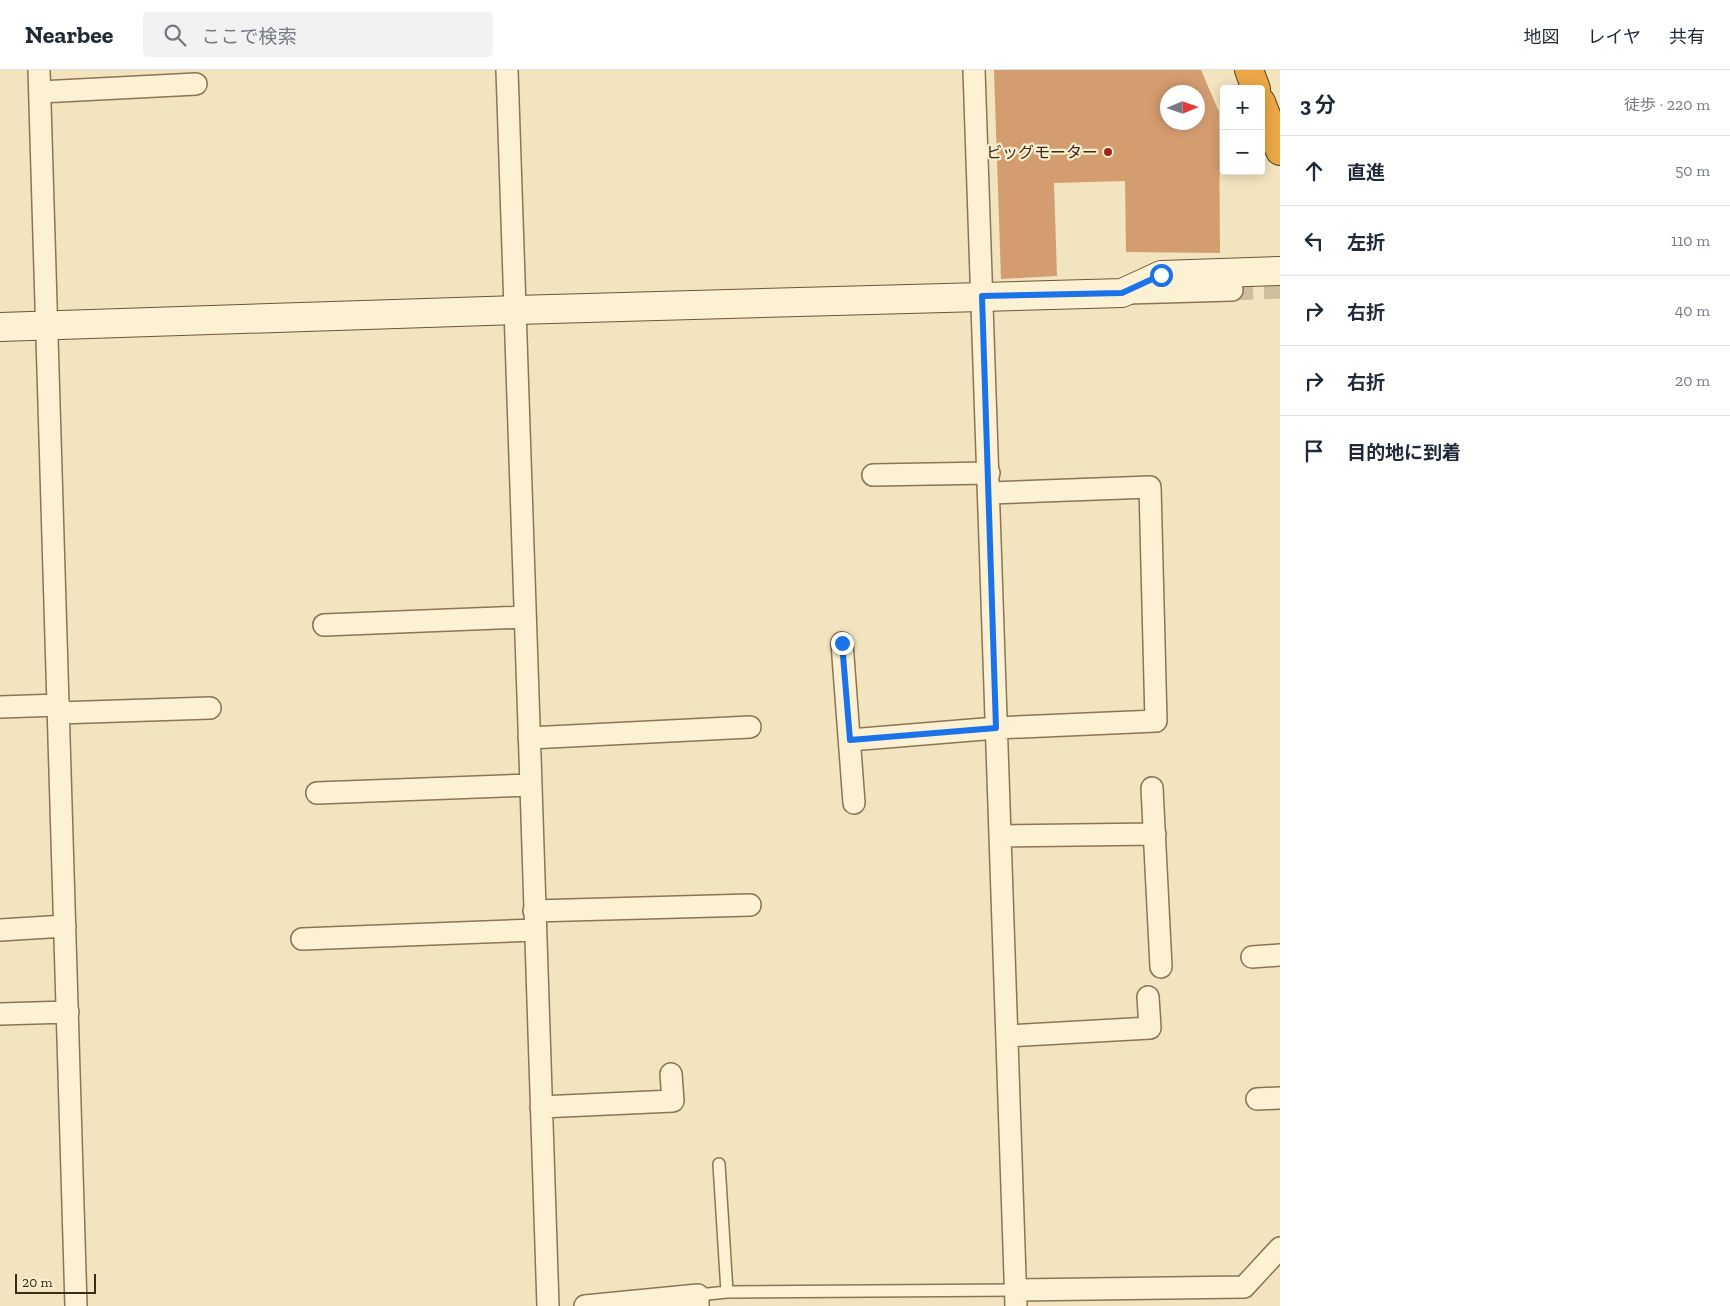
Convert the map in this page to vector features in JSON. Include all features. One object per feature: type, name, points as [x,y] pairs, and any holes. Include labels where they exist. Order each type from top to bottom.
[{"type":"highway","points":[[1249,70],[1255,85]]},
{"type":"highway","points":[[1265,112],[1280,151]]},
{"type":"street","points":[[39,70],[76,1306]]},
{"type":"street","points":[[507,70],[548,1306]]},
{"type":"street","points":[[974,70],[1016,1298],[1244,1287],[1280,1248]]},
{"type":"street","points":[[40,92],[196,84]]},
{"type":"street","points":[[1122,293],[1161,275],[1280,271]]},
{"type":"street","points":[[0,327],[982,296],[1232,290]]},
{"type":"street","points":[[850,740],[996,728],[1156,721],[1150,487],[989,483],[873,475]]},
{"type":"street","points":[[324,625],[525,617]]},
{"type":"street","points":[[842,643],[854,803]]},
{"type":"street","points":[[0,707],[59,709],[210,708]]},
{"type":"street","points":[[529,738],[750,727]]},
{"type":"street","points":[[317,793],[530,785]]},
{"type":"street","points":[[1152,788],[1160,967]]},
{"type":"street","points":[[1000,836],[1155,834]]},
{"type":"street","points":[[302,939],[750,905]]},
{"type":"street","points":[[0,930],[65,926]]},
{"type":"street","points":[[1252,957],[1280,955]]},
{"type":"street","points":[[1008,1036],[1150,1028],[1148,997]]},
{"type":"street","points":[[0,1014],[68,1012]]},
{"type":"street","points":[[541,1107],[673,1101],[671,1074]]},
{"type":"street","points":[[1256,1098],[1280,1098]]},
{"type":"street","points":[[586,1306],[698,1301]]},
{"type":"lane","points":[[719,1164],[727,1292]]},
{"type":"lane","points":[[698,1301],[727,1292],[1016,1298]]},
{"type":"building","name":"ビッグモーター","points":[[994,70],[1201,70],[1219,112],[1220,253],[1126,252],[1125,181],[1054,183],[1057,276],[1001,279]]},
{"type":"tunnel","points":[[1232,290],[1280,288]]},
{"type":"place","name":"ビッグモーター","points":[[1108,152]]},
{"type":"route","points":[[842,643],[850,740],[996,728],[990,493],[982,296],[1122,293],[1161,275]]}]
